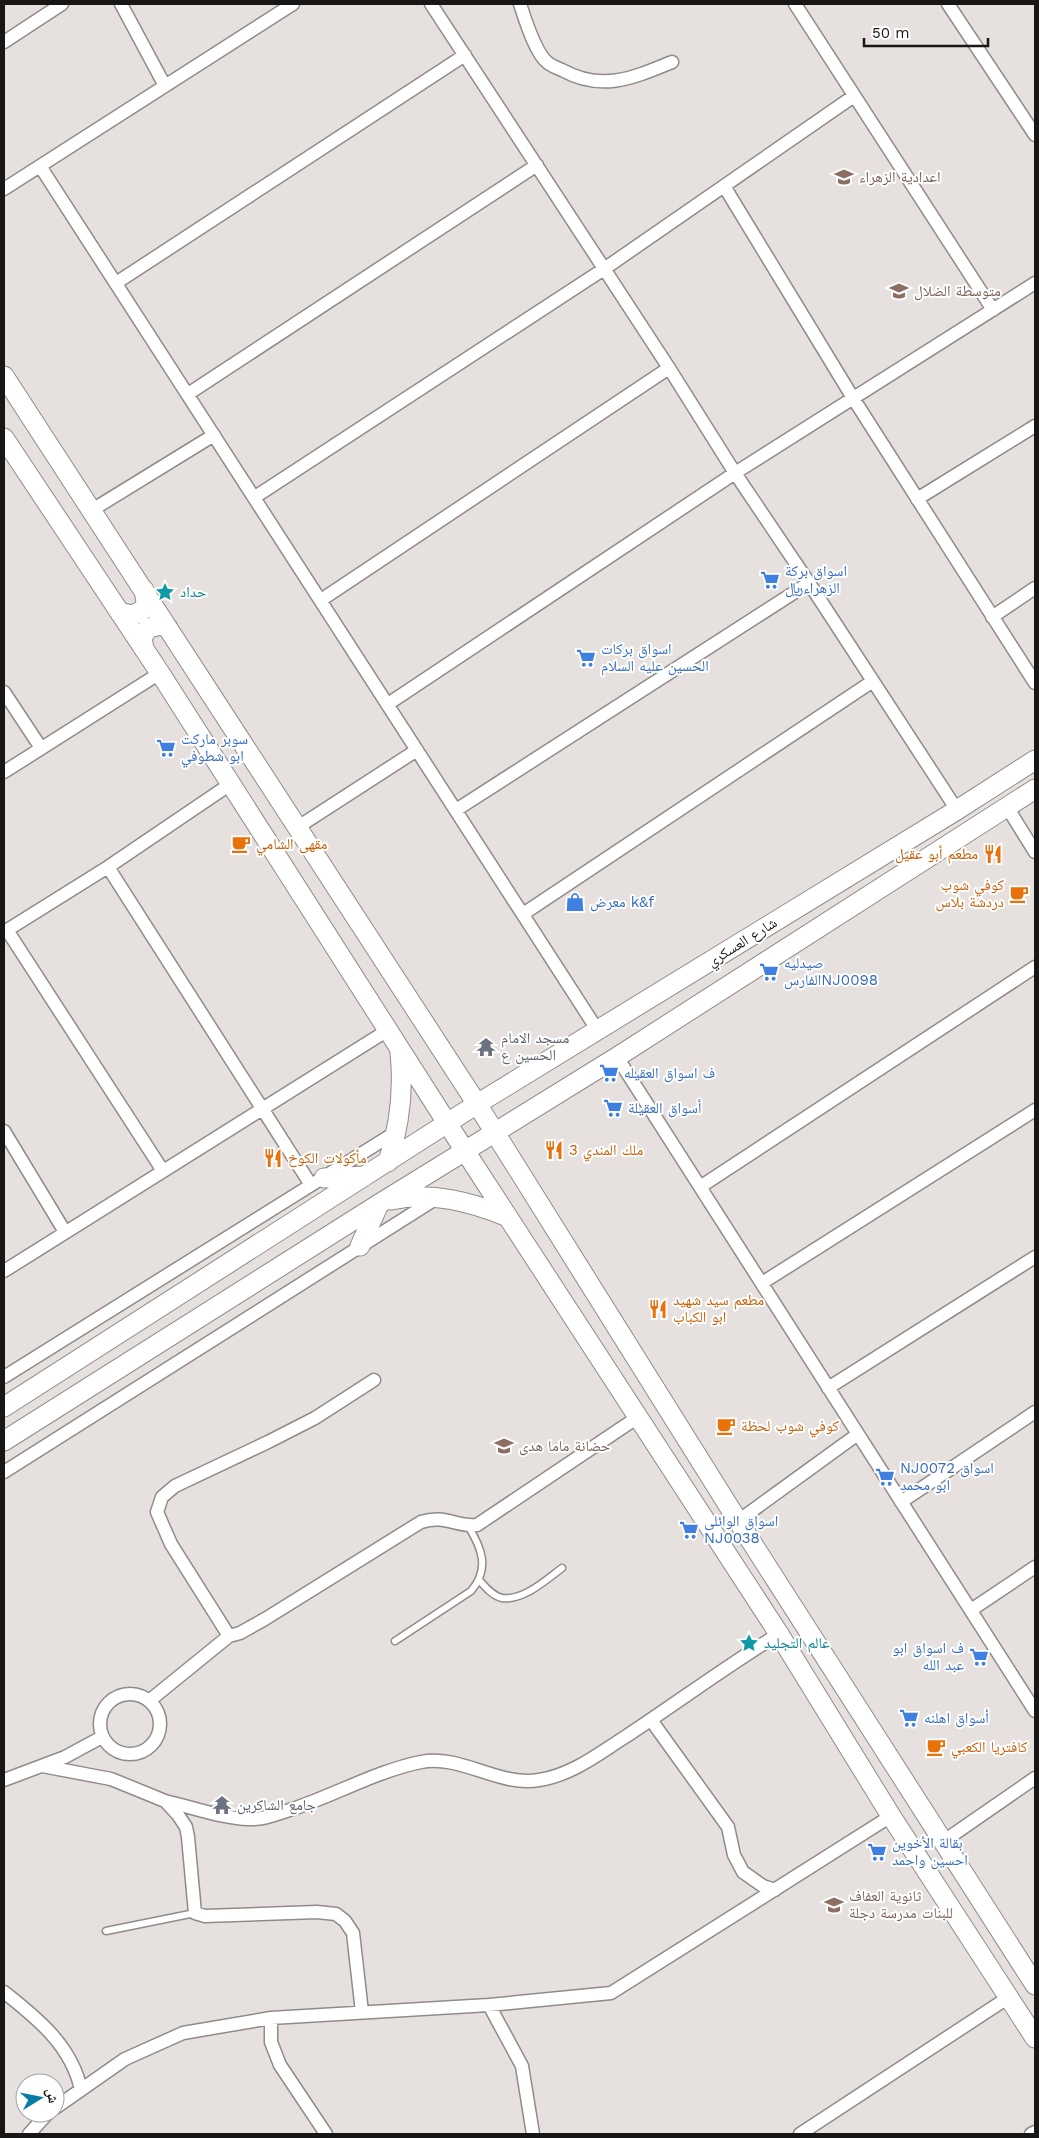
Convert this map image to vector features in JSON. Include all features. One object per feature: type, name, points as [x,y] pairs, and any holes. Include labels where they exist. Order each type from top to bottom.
[{"type":"main road","points":[[4,376],[477,1104],[738,1521],[1035,1985]]},
{"type":"main road","points":[[4,438],[160,673],[229,785],[779,1634],[892,1816],[1035,2038]]},
{"type":"main road","points":[[120,613],[134,615],[144,609],[146,602],[144,590]]},
{"type":"main road","points":[[144,649],[142,638],[148,628],[161,625],[168,628]]},
{"type":"main road","name":"شارع العسكري","points":[[4,1407],[477,1104],[957,810],[1035,760]]},
{"type":"main road","name":"شارع العسكري","points":[[4,1441],[382,1202],[617,1057],[1035,789]]},
{"type":"main road","points":[[388,1162],[402,1099],[400,1049]]},
{"type":"main road","points":[[318,1182],[366,1176]]},
{"type":"main road","points":[[360,1246],[382,1202],[404,1197],[437,1198],[468,1203],[508,1217]]},
{"type":"main road","points":[[796,1662],[807,1664],[812,1662],[819,1653],[819,1647]]},
{"type":"main road","points":[[830,1718],[836,1706],[841,1704],[857,1705]]},
{"type":"street","points":[[4,42],[62,4]]},
{"type":"street","points":[[121,4],[165,86]]},
{"type":"street","points":[[4,189],[293,4]]},
{"type":"street","points":[[520,4],[532,38],[547,62],[577,78],[600,83],[634,77],[672,62]]},
{"type":"street","points":[[795,4],[992,310]]},
{"type":"street","points":[[948,4],[1035,135]]},
{"type":"street","points":[[435,5],[465,55],[669,368],[735,473],[957,810]]},
{"type":"street","points":[[116,283],[465,55]]},
{"type":"street","points":[[254,497],[604,269],[854,96]]},
{"type":"street","points":[[188,394],[537,165]]},
{"type":"street","points":[[40,166],[598,1031]]},
{"type":"street","points":[[724,186],[853,398],[1035,683]]},
{"type":"street","points":[[388,704],[735,473],[1035,282]]},
{"type":"street","points":[[321,600],[669,368]]},
{"type":"street","points":[[917,499],[1035,426]]},
{"type":"street","points":[[92,510],[214,435]]},
{"type":"street","points":[[456,810],[809,583]]},
{"type":"street","points":[[992,617],[1035,588]]},
{"type":"street","points":[[4,772],[160,673]]},
{"type":"street","points":[[523,914],[873,680]]},
{"type":"street","points":[[4,692],[41,748]]},
{"type":"street","points":[[298,827],[417,750]]},
{"type":"street","points":[[164,1171],[5,931],[108,867],[229,785]]},
{"type":"street","points":[[1007,807],[1035,852]]},
{"type":"street","points":[[108,867],[263,1108],[318,1182]]},
{"type":"street","points":[[700,1187],[1035,967]]},
{"type":"street","points":[[4,1271],[388,1030]]},
{"type":"street","points":[[617,1057],[1035,1710]]},
{"type":"street","points":[[762,1284],[1035,1110]]},
{"type":"street","points":[[4,1131],[66,1232]]},
{"type":"street","points":[[4,1377],[396,1132]]},
{"type":"street","points":[[4,1472],[437,1198]]},
{"type":"street","points":[[828,1388],[1035,1257]]},
{"type":"street","points":[[229,1636],[171,1544],[157,1512],[162,1497],[175,1486],[315,1418],[374,1380]]},
{"type":"street","points":[[901,1502],[1035,1412]]},
{"type":"street","points":[[150,1701],[229,1636],[240,1633],[265,1619],[421,1522],[434,1518],[448,1519],[468,1526],[477,1525],[489,1519],[638,1417]]},
{"type":"street","points":[[738,1521],[858,1434]]},
{"type":"street","points":[[971,1610],[1035,1568]]},
{"type":"street","points":[[42,1766],[77,1771],[111,1779],[165,1801],[250,1819],[269,1817],[422,1761],[443,1761],[523,1781],[538,1780],[561,1775],[582,1765],[651,1720],[745,1654],[779,1634]]},
{"type":"street","points":[[128,1693],[139,1695],[150,1701],[157,1710],[160,1722],[158,1733],[152,1744],[143,1751],[132,1754],[120,1752],[110,1746],[102,1737],[99,1725],[101,1714],[112,1700],[116,1696],[128,1693]]},
{"type":"street","points":[[651,1720],[728,1827],[734,1845],[734,1855],[743,1872],[763,1886],[774,1890]]},
{"type":"street","points":[[4,1780],[65,1757],[102,1737]]},
{"type":"street","points":[[944,1841],[1035,1778]]},
{"type":"street","points":[[165,1801],[186,1826],[192,1900],[195,1913],[205,1916],[317,1912],[336,1914],[345,1921],[353,1933],[362,2012]]},
{"type":"street","points":[[65,2101],[124,2059],[183,2033],[272,2018],[489,2005],[611,1993],[892,1816]]},
{"type":"street","points":[[4,1992],[46,2027],[60,2045],[75,2071],[81,2090]]},
{"type":"street","points":[[800,2134],[1009,1997]]},
{"type":"street","points":[[489,2005],[522,2066],[533,2134]]},
{"type":"street","points":[[272,2018],[271,2042],[280,2065],[326,2134]]},
{"type":"street","points":[[31,2133],[40,2123]]},
{"type":"street","points":[[1031,2134],[1035,2132]]},
{"type":"lane","points":[[395,1641],[471,1592],[480,1581],[482,1571],[481,1552],[468,1526]]},
{"type":"lane","points":[[480,1581],[490,1592],[500,1598],[512,1598],[537,1586],[562,1568]]},
{"type":"lane","points":[[106,1931],[195,1913]]},
{"type":"place","name":"اعدادية الزهراء","points":[[844,177]]},
{"type":"place","name":"متوسطة الضلال","points":[[899,291]]},
{"type":"place","name":"اسواق بركة الزهراء﷼","points":[[770,580]]},
{"type":"place","name":"حداد","points":[[165,592]]},
{"type":"place","name":"اسواق بركات الحسين عليه السلام","points":[[586,658]]},
{"type":"place","name":"سوبر ماركت ابو شطوفي","points":[[166,748]]},
{"type":"place","name":"مقهى الشامي","points":[[241,844]]},
{"type":"place","name":"مطعم أبو عقيل","points":[[993,854]]},
{"type":"place","name":"كوفي شوب دردشة بلاس","points":[[1019,894]]},
{"type":"place","name":"معرض k&f","points":[[575,902]]},
{"type":"place","name":"صيدليه الفارسNJ0098","points":[[769,972]]},
{"type":"place","name":"مسجد الامام الحسين ع","points":[[486,1047]]},
{"type":"place","name":"ف اسواق العقيله","points":[[609,1073]]},
{"type":"place","name":"أسواق العقيلة","points":[[613,1108]]},
{"type":"place","name":"ملك المندي 3","points":[[554,1150]]},
{"type":"place","name":"مأكولات الكوخ","points":[[273,1158]]},
{"type":"place","name":"مطعم سيد شهيد ابو الكباب","points":[[658,1309]]},
{"type":"place","name":"كوفي شوب لحظة","points":[[726,1426]]},
{"type":"place","name":"حضانة ماما هدى","points":[[504,1446]]},
{"type":"place","name":"NJ0072 اسواق ابو محمد","points":[[885,1477]]},
{"type":"place","name":"اسواق الوائلی NJ0038","points":[[689,1530]]},
{"type":"place","name":"عالم التجليد","points":[[749,1643]]},
{"type":"place","name":"ف اسواق ابو عبد الله","points":[[979,1657]]},
{"type":"place","name":"أسواق اهلنه","points":[[909,1718]]},
{"type":"place","name":"كافتريا الكعبي","points":[[936,1747]]},
{"type":"place","name":"جامع الشاكرين","points":[[222,1805]]},
{"type":"place","name":"بقالة الأخوين احسين واحمد","points":[[877,1852]]},
{"type":"place","name":"ثانوية العفاف للبنات مدرسة دجلة","points":[[834,1905]]}]
